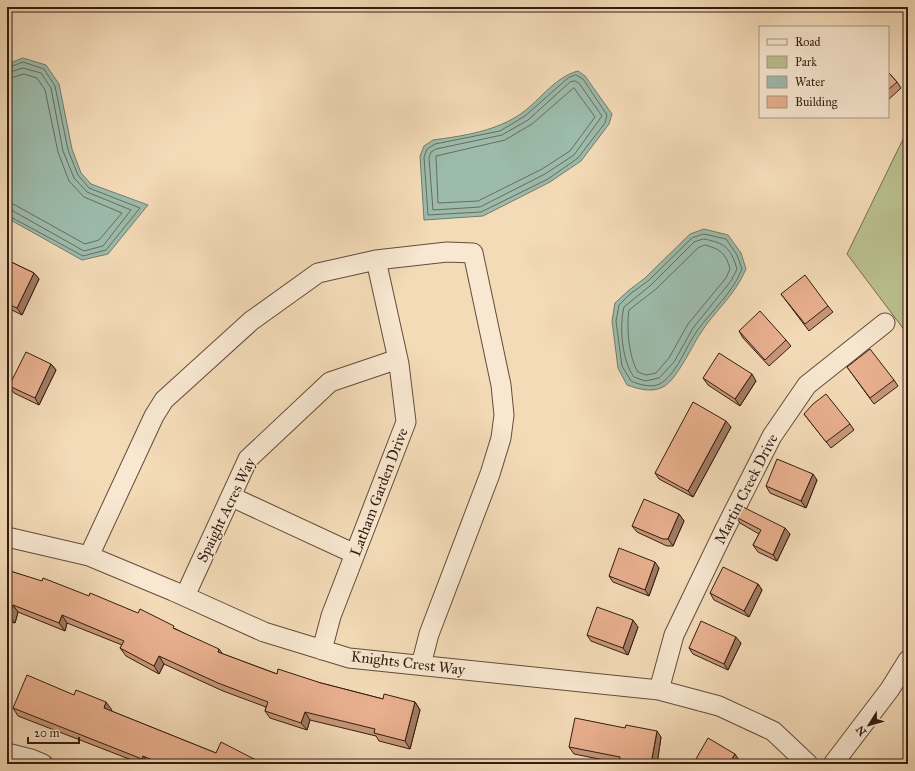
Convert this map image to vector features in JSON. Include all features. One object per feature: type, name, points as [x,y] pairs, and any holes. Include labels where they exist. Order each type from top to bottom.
[{"type":"street","points":[[89,556],[154,416],[164,400],[251,321],[318,273],[376,260],[447,252],[474,253],[501,385],[504,415],[501,438],[490,474],[429,634],[421,665]]},
{"type":"street","name":"Latham Garden Drive","points":[[322,650],[331,616],[406,422],[398,359],[376,260]]},
{"type":"street","name":"Martin Creek Drive","points":[[659,690],[674,635],[772,436],[807,385],[885,323]]},
{"type":"street","name":"Spaight Acres Way","points":[[185,596],[232,497],[248,459],[330,382],[398,359]]},
{"type":"street","points":[[232,497],[355,554]]},
{"type":"street","name":"Knights Crest Way","points":[[7,537],[89,556],[185,596],[264,632],[349,658],[659,690],[719,706],[773,731],[808,764]]},
{"type":"street","points":[[834,764],[890,689],[908,660]]},
{"type":"street","points":[[7,753],[31,758],[43,764]]},
{"type":"green space","points":[[908,129],[908,335],[847,254]]},
{"type":"water","points":[[23,58],[46,65],[59,84],[72,149],[81,173],[91,184],[148,205],[108,254],[82,260],[7,218],[7,64]]},
{"type":"water","points":[[578,71],[585,76],[612,114],[609,124],[581,161],[550,182],[483,216],[424,220],[420,156],[424,146],[433,140],[479,132],[502,124],[522,113],[562,78]]},
{"type":"water","points":[[704,229],[728,235],[741,253],[746,269],[736,288],[706,325],[678,371],[668,383],[663,387],[654,390],[640,389],[627,385],[618,368],[612,321],[615,303],[645,278],[690,234]]},
{"type":"building","points":[[889,73],[897,82],[889,89]]},
{"type":"building","points":[[7,260],[34,273],[17,308],[7,304]]},
{"type":"building","points":[[805,275],[828,306],[805,324],[781,294]]},
{"type":"building","points":[[760,311],[786,340],[765,360],[739,331]]},
{"type":"building","points":[[870,349],[894,380],[870,398],[847,367]]},
{"type":"building","points":[[26,352],[51,364],[35,398],[9,386]]},
{"type":"building","points":[[719,353],[752,374],[735,399],[703,378]]},
{"type":"building","points":[[826,394],[850,424],[826,442],[804,414],[813,404]]},
{"type":"building","points":[[693,402],[726,421],[688,491],[655,473]]},
{"type":"building","points":[[777,459],[813,474],[801,501],[766,486]]},
{"type":"building","points":[[644,499],[679,514],[668,539],[663,539],[632,526]]},
{"type":"building","points":[[741,506],[785,528],[773,555],[753,545],[761,530],[736,517]]},
{"type":"building","points":[[619,548],[655,562],[645,590],[609,576]]},
{"type":"building","points":[[723,567],[758,584],[744,611],[710,593]]},
{"type":"building","points":[[7,570],[42,581],[43,578],[89,596],[90,593],[138,613],[140,609],[174,626],[173,628],[219,649],[218,652],[277,674],[278,669],[321,683],[383,699],[384,694],[415,702],[405,741],[374,733],[375,729],[305,712],[301,723],[265,711],[268,702],[218,683],[159,656],[154,666],[120,648],[124,641],[62,615],[59,623],[13,605],[9,616],[7,615]]},
{"type":"building","points":[[597,607],[633,620],[623,648],[587,635]]},
{"type":"building","points":[[701,621],[736,637],[724,664],[689,648]]},
{"type":"building","points":[[27,675],[74,695],[76,690],[106,702],[104,708],[216,753],[221,742],[256,760],[254,764],[162,764],[143,756],[142,759],[13,708]]},
{"type":"building","points":[[575,718],[625,728],[626,725],[657,731],[651,764],[619,764],[620,757],[569,747]]},
{"type":"building","points":[[708,738],[735,754],[729,764],[693,764]]}]
